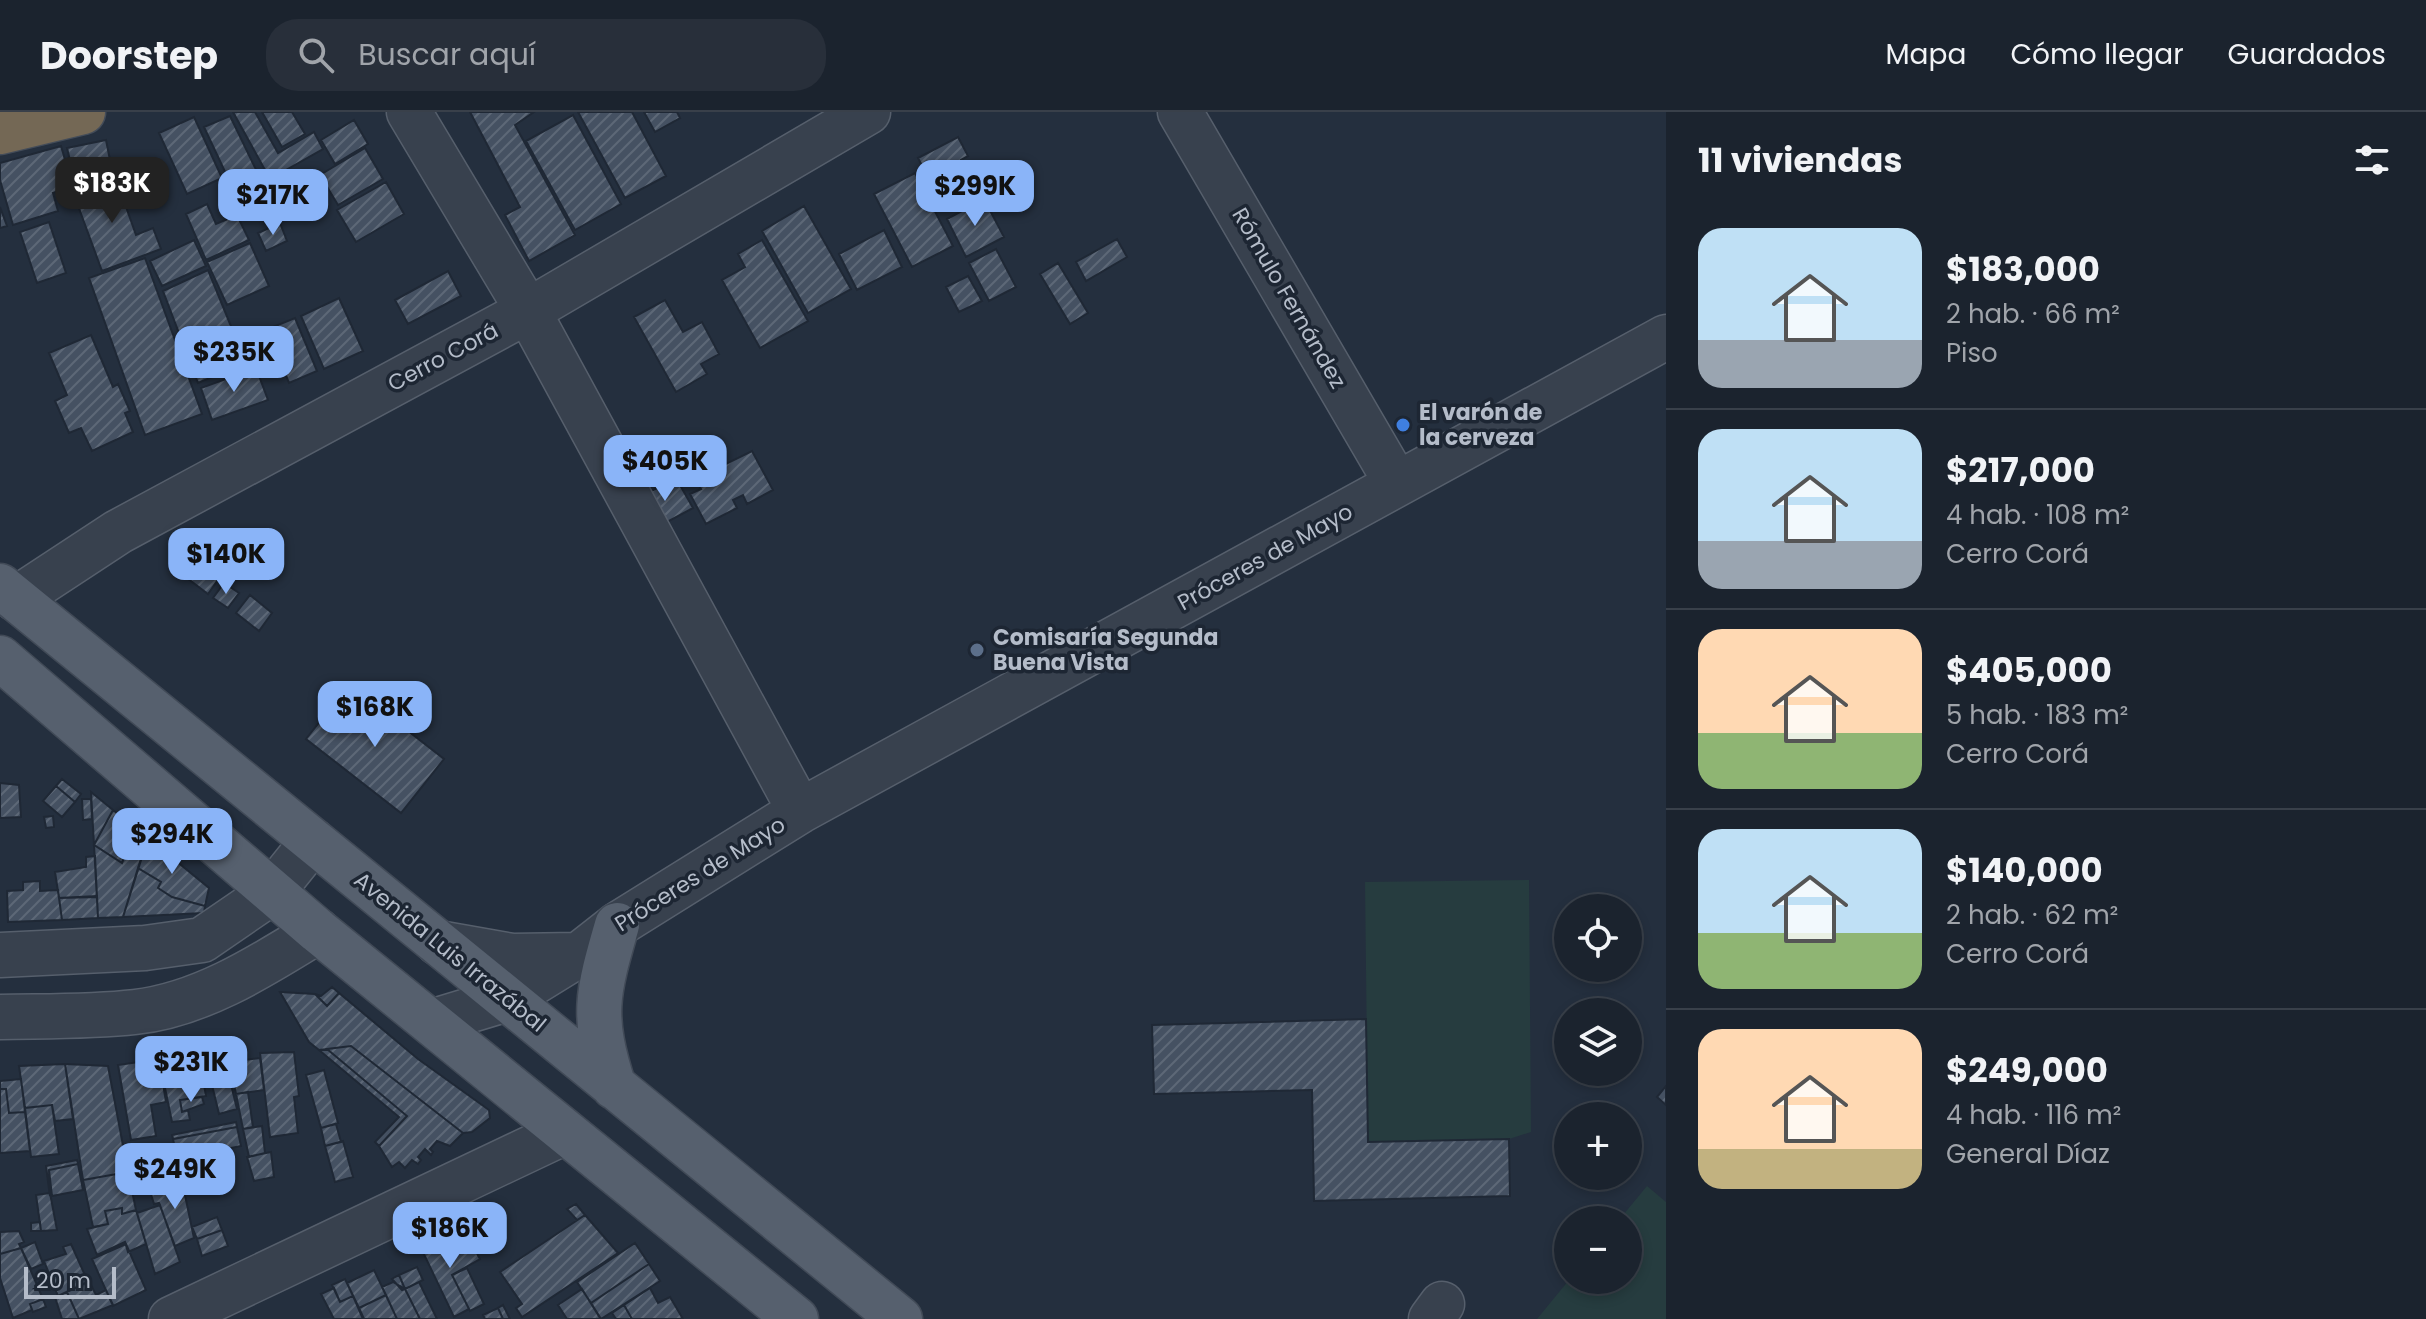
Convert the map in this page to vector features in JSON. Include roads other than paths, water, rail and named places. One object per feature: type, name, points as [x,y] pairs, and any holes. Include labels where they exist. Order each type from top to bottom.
[{"type":"highway","points":[[0,132],[83,112]]},
{"type":"main road","name":"Avenida Luis Irrazábal","points":[[8,592],[900,1319]]},
{"type":"main road","points":[[0,658],[318,931],[796,1319]]},
{"type":"main road","points":[[614,1087],[599,1042],[599,990],[617,925]]},
{"type":"street","points":[[409,112],[528,311],[800,811]]},
{"type":"street","name":"Cerro Corá","points":[[8,592],[528,311],[868,112]]},
{"type":"street","name":"Rómulo Fernández","points":[[1180,112],[1397,484]]},
{"type":"street","name":"Próceres de Mayo","points":[[431,1022],[507,999],[580,954],[617,925],[800,811],[1666,337]]},
{"type":"street","points":[[0,955],[145,948],[202,940],[272,892],[313,841]]},
{"type":"street","points":[[0,1017],[137,1012],[182,1001],[247,974],[318,931]]},
{"type":"street","points":[[438,943],[512,956],[580,954]]},
{"type":"street","points":[[171,1319],[565,1132]]},
{"type":"place","name":"El varón de la cerveza","points":[[1403,425]]},
{"type":"place","name":"Comisaría Segunda Buena Vista","points":[[977,650]]}]
